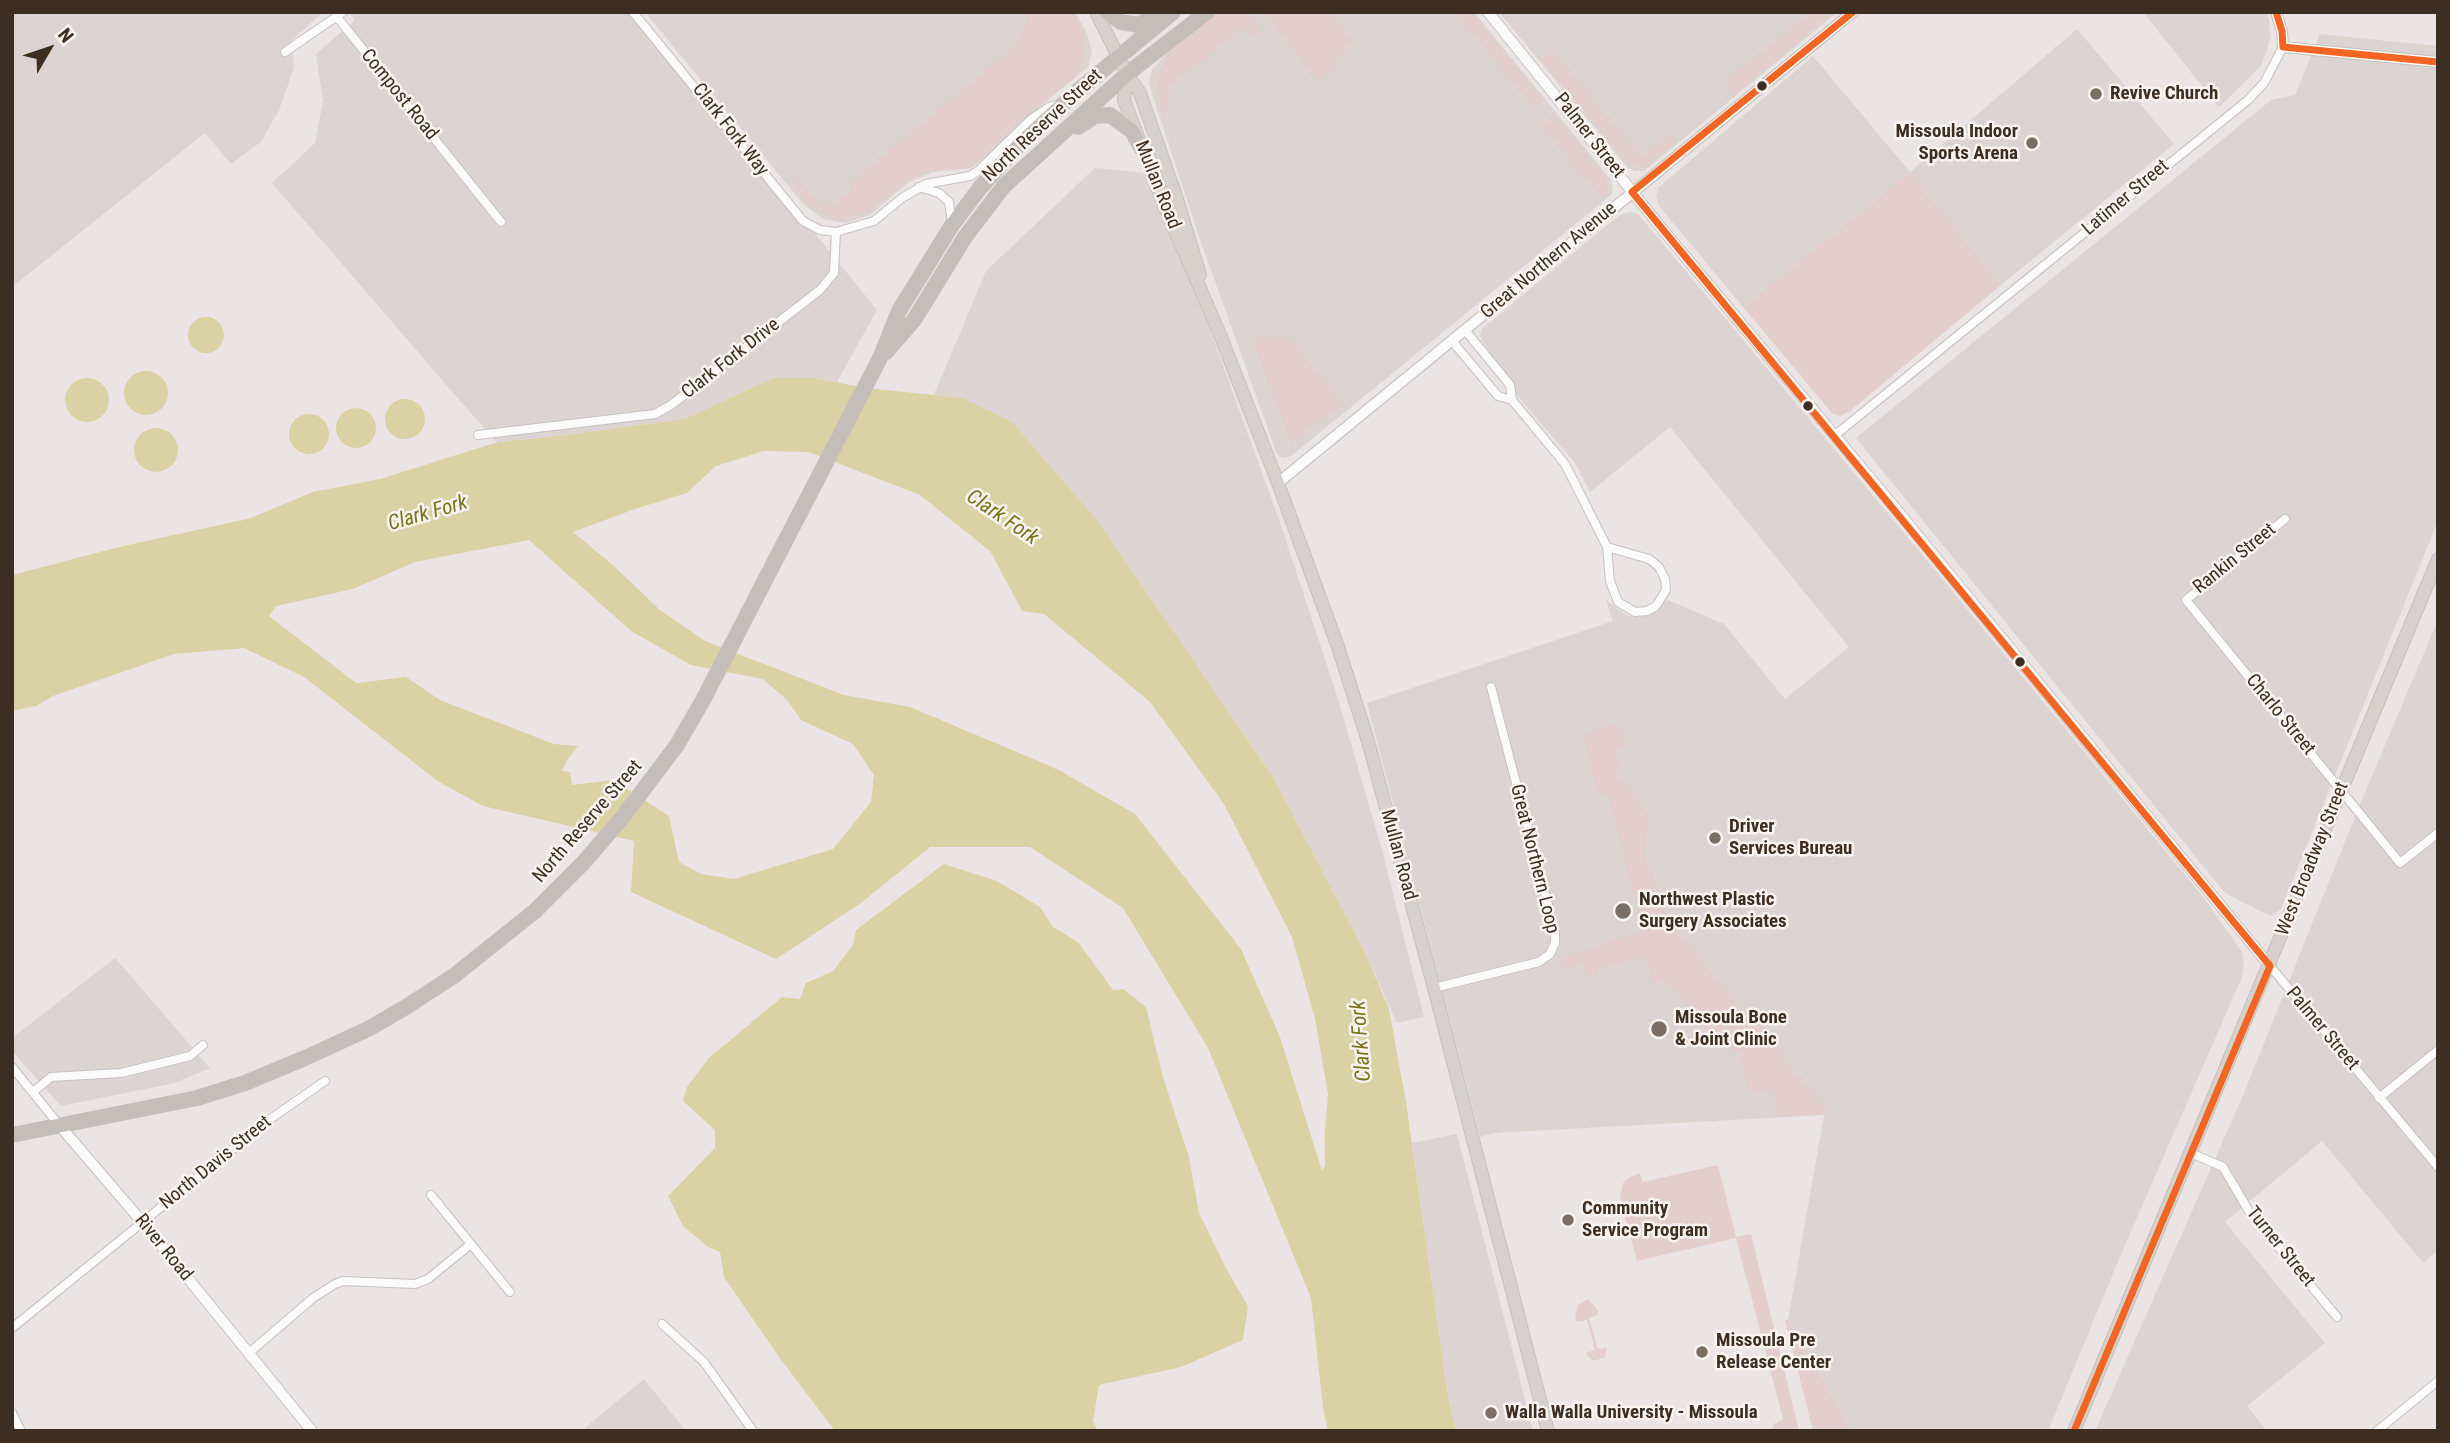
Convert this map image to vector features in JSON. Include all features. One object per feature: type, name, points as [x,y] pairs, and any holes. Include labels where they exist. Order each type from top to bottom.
[{"type":"highway","points":[[1107,12],[1121,22],[1139,25],[1158,12]]},
{"type":"highway","name":"North Reserve Street","points":[[12,1135],[209,1094],[293,1063],[368,1029],[406,1007],[464,968],[535,911],[584,862],[645,789],[677,745],[702,702],[880,358],[899,311],[952,225],[1004,161],[1062,104],[1173,12]]},
{"type":"highway","name":"North Reserve Street","points":[[880,358],[914,320],[965,237],[1004,186],[1127,74],[1207,12]]},
{"type":"highway","points":[[1004,186],[1025,174],[1095,116],[1110,115],[1119,119],[1132,131],[1142,149]]},
{"type":"main road","name":"Mullan Road","points":[[1096,12],[1127,74],[1139,91],[1177,199],[1197,263],[1203,293]]},
{"type":"main road","name":"Mullan Road","points":[[1127,74],[1124,100],[1278,483],[1338,647],[1364,729],[1548,1431]]},
{"type":"main road","name":"West Broadway Street","points":[[2074,1431],[2438,559]]},
{"type":"street","name":"Clark Fork Way","points":[[633,12],[803,221],[820,230],[836,232]]},
{"type":"street","name":"Palmer Street","points":[[1488,12],[1632,192],[2438,1167]]},
{"type":"street","name":"Great Northern Avenue","points":[[1278,483],[1853,12]]},
{"type":"street","points":[[2276,12],[2282,31],[2283,47],[2438,62]]},
{"type":"street","name":"Compost Road","points":[[285,52],[340,15],[501,222]]},
{"type":"street","name":"Latimer Street","points":[[1834,436],[2248,100],[2264,83],[2283,47]]},
{"type":"street","points":[[836,232],[874,222],[919,187],[970,176],[1030,120],[1049,107],[1062,104]]},
{"type":"street","points":[[919,187],[939,193],[949,202],[952,225]]},
{"type":"street","name":"Clark Fork Drive","points":[[478,435],[655,414],[671,405],[820,290],[834,273],[836,232]]},
{"type":"street","points":[[1465,330],[1510,385],[1512,400],[1565,464],[1607,547],[1610,582],[1618,602],[1635,612],[1647,611],[1656,606],[1665,590],[1665,579],[1659,567],[1649,559],[1607,547]]},
{"type":"street","points":[[1452,341],[1498,396],[1512,400]]},
{"type":"street","name":"Rankin Street","points":[[2186,600],[2285,519]]},
{"type":"street","name":"Charlo Street","points":[[2186,600],[2400,863],[2438,833]]},
{"type":"street","name":"Great Northern Loop","points":[[1434,988],[1539,962],[1550,954],[1555,943],[1555,932],[1490,687]]},
{"type":"street","points":[[33,1092],[51,1077],[121,1073],[190,1056],[203,1045]]},
{"type":"street","points":[[2379,1098],[2438,1050]]},
{"type":"street","name":"River Road","points":[[12,1067],[312,1431]]},
{"type":"street","name":"North Davis Street","points":[[12,1328],[266,1122],[325,1081]]},
{"type":"street","name":"Turner Street","points":[[2191,1153],[2223,1167],[2249,1213],[2337,1317]]},
{"type":"street","points":[[431,1195],[510,1292]]},
{"type":"street","points":[[249,1353],[313,1298],[335,1284],[407,1284],[423,1281],[471,1244]]},
{"type":"street","points":[[662,1324],[704,1362],[753,1431]]},
{"type":"street","points":[[2377,1431],[2438,1381]]},
{"type":"street","points":[[12,1413],[21,1431]]},
{"type":"shaded area","points":[[12,12],[323,12],[292,40],[294,68],[279,110],[261,142],[231,164],[205,133],[12,287]]},
{"type":"shaded area","points":[[349,12],[636,12],[877,310],[837,382],[815,378],[773,378],[686,419],[558,436],[498,442],[494,440],[272,183],[315,143],[323,101],[316,54],[355,20]]},
{"type":"shaded area","points":[[645,12],[1075,12],[1087,33],[1092,51],[1088,67],[1024,120],[984,159],[971,168],[934,172],[909,182],[870,215],[845,223],[823,219],[804,205]]},
{"type":"shaded area","points":[[1029,12],[1072,12],[1082,31],[1086,47],[1084,60],[1074,79],[1024,117],[971,168],[931,171],[918,175],[870,211],[843,219],[833,219],[806,205],[794,184],[798,178],[821,206],[827,201],[833,205],[852,190],[848,184],[1008,52],[1021,36]]},
{"type":"shaded area","points":[[1217,12],[1474,12],[1611,180],[1613,189],[1611,195],[1291,456],[1282,458],[1277,454],[1202,245],[1149,84],[1152,70],[1166,54]]},
{"type":"shaded area","points":[[1217,12],[1246,12],[1262,33],[1258,35],[1241,29],[1170,87],[1165,118],[1157,91],[1158,77],[1170,50]]},
{"type":"shaded area","points":[[1264,12],[1331,12],[1354,41],[1323,77],[1318,79],[1311,74]]},
{"type":"shaded area","points":[[1456,12],[1471,12],[1543,100],[1534,108]]},
{"type":"shaded area","points":[[1499,12],[1838,12],[1644,171],[1635,171],[1627,167]]},
{"type":"shaded area","points":[[1810,12],[1832,12],[1734,94],[1725,82]]},
{"type":"shaded area","points":[[2143,12],[2266,12],[2270,39],[2260,67],[2219,107]]},
{"type":"shaded area","points":[[2077,29],[2174,144],[2001,285],[1910,172]]},
{"type":"shaded area","points":[[2320,34],[2438,46],[2438,521],[2281,909],[2271,916],[2225,893],[1856,438],[2271,100],[2295,95]]},
{"type":"shaded area","points":[[1553,51],[1641,157],[1670,134],[1676,141],[1647,166],[1627,162],[1542,59]]},
{"type":"shaded area","points":[[1813,56],[1910,172],[1743,307],[1659,206],[1656,196],[1659,187]]},
{"type":"shaded area","points":[[1554,116],[1606,177],[1609,189],[1602,198],[1542,125]]},
{"type":"shaded area","points":[[1095,168],[1145,173],[1198,296],[1283,531],[1337,696],[1382,850],[1424,1017],[1397,1023],[1366,954],[1273,777],[1098,521],[1012,422],[963,398],[934,395],[986,271]]},
{"type":"shaded area","points":[[1910,172],[2001,285],[1850,411],[1840,416],[1832,413],[1743,307]]},
{"type":"shaded area","points":[[1631,212],[1639,215],[1939,575],[2204,898],[2242,952],[2242,977],[2122,1252],[2048,1431],[1852,1431],[1788,1320],[1824,1115],[1494,1133],[1480,1137],[1367,703],[1613,621],[1606,600],[1626,615],[1635,617],[1644,616],[1668,600],[1724,624],[1785,699],[1849,647],[1670,427],[1590,492],[1575,463],[1520,399],[1484,344],[1480,335],[1482,329],[1612,221]]},
{"type":"shaded area","points":[[1258,336],[1290,338],[1343,405],[1291,443],[1255,347]]},
{"type":"shaded area","points":[[2438,620],[2438,1250],[2423,1263],[2322,1141],[2225,1222],[2325,1343],[2247,1406],[2267,1431],[2095,1431],[2244,1093],[2363,797]]},
{"type":"shaded area","points":[[1614,724],[1628,744],[1615,755],[1622,767],[1616,773],[1649,816],[1645,856],[1667,917],[1749,1020],[1765,1023],[1766,1026],[1761,1031],[1829,1112],[1778,1117],[1774,1090],[1748,1092],[1739,1052],[1731,1052],[1725,1032],[1709,1036],[1703,1019],[1663,980],[1652,982],[1645,956],[1599,968],[1596,976],[1586,974],[1584,964],[1565,968],[1560,964],[1566,956],[1643,931],[1608,794],[1598,796],[1583,735]]},
{"type":"shaded area","points":[[115,958],[210,1068],[175,1083],[61,1106],[12,1051],[12,1038]]},
{"type":"shaded area","points":[[1457,1134],[1533,1431],[1456,1431],[1448,1396],[1412,1143]]},
{"type":"shaded area","points":[[1718,1165],[1736,1237],[1751,1234],[1799,1431],[1772,1431],[1773,1425],[1783,1419],[1736,1238],[1637,1261],[1620,1197],[1623,1183],[1640,1173],[1643,1182]]},
{"type":"shaded area","points":[[1588,1299],[1598,1310],[1598,1315],[1589,1318],[1598,1349],[1607,1348],[1605,1357],[1597,1360],[1592,1360],[1585,1353],[1595,1350],[1587,1320],[1577,1322],[1575,1318],[1578,1305]]},
{"type":"shaded area","points":[[1785,1320],[1788,1320],[1852,1431],[1813,1431]]},
{"type":"shaded area","points":[[644,1379],[686,1431],[581,1431]]},
{"type":"water","points":[[206,317],[219,322],[224,335],[219,348],[206,353],[193,348],[188,335],[193,322]]},
{"type":"water","points":[[146,371],[155,372],[162,377],[167,384],[167,402],[162,409],[155,414],[146,415],[137,414],[130,409],[125,402],[124,393],[125,384],[130,377],[137,372]]},
{"type":"water","points":[[87,378],[96,379],[103,384],[108,391],[108,409],[103,416],[96,421],[87,422],[78,421],[71,416],[66,409],[65,400],[66,391],[71,384],[78,379]]},
{"type":"water","name":"Clark Fork","points":[[773,378],[815,378],[866,388],[963,398],[1012,422],[1098,521],[1273,777],[1366,954],[1389,1009],[1406,1102],[1448,1396],[1456,1431],[1328,1431],[1311,1298],[1208,1048],[1123,908],[1030,847],[930,847],[861,903],[776,959],[631,892],[634,841],[483,806],[439,782],[304,677],[244,648],[174,654],[53,696],[36,706],[12,711],[12,575],[119,547],[251,518],[313,492],[380,479],[498,442],[685,419]],"holes":[[[764,451],[809,452],[920,495],[990,551],[1022,611],[1044,614],[1150,702],[1224,804],[1292,937],[1315,1019],[1328,1094],[1325,1166],[1322,1171],[1280,1037],[1241,949],[1135,814],[1057,769],[910,707],[844,695],[705,641],[660,610],[573,532],[687,493],[716,466]],[[529,540],[631,631],[691,665],[763,679],[787,700],[801,720],[853,744],[874,775],[871,802],[833,849],[734,879],[701,874],[679,862],[669,816],[613,780],[572,785],[570,772],[562,771],[578,746],[554,744],[440,700],[406,677],[356,683],[269,616],[276,606],[353,589],[415,562]]]},
{"type":"water","points":[[405,399],[413,400],[419,405],[424,411],[424,427],[419,433],[413,438],[405,439],[397,438],[391,433],[386,427],[385,419],[386,411],[391,405],[397,400]]},
{"type":"water","points":[[356,408],[364,409],[370,414],[375,420],[375,436],[370,442],[364,447],[356,448],[348,447],[342,442],[337,436],[336,428],[337,420],[342,414],[348,409]]},
{"type":"water","points":[[309,414],[317,415],[323,420],[328,426],[328,442],[323,448],[317,453],[309,454],[301,453],[295,448],[290,442],[289,434],[290,426],[295,420],[301,415]]},
{"type":"water","points":[[156,428],[165,429],[172,434],[177,441],[177,459],[172,466],[165,471],[156,472],[147,471],[140,466],[135,459],[134,450],[135,441],[140,434],[147,429]]},
{"type":"water","points":[[944,864],[997,881],[1040,907],[1053,927],[1078,942],[1113,990],[1123,989],[1146,1007],[1163,1077],[1189,1157],[1199,1213],[1248,1306],[1243,1340],[1181,1367],[1099,1385],[1093,1421],[1098,1431],[835,1431],[779,1357],[724,1277],[720,1252],[708,1247],[683,1226],[668,1196],[715,1148],[715,1130],[683,1101],[687,1087],[709,1058],[782,997],[800,999],[806,983],[833,971],[853,945],[856,930]]},
{"type":"transit line","points":[[1853,12],[1632,192],[2270,966],[2074,1431]]},
{"type":"transit line","points":[[2276,12],[2282,31],[2283,47],[2438,62]]},
{"type":"place","name":"Revive Church","points":[[2096,94]]},
{"type":"place","name":"Missoula Indoor Sports Arena","points":[[2032,143]]},
{"type":"place","name":"Driver Services Bureau","points":[[1715,838]]},
{"type":"place","name":"Northwest Plastic Surgery Associates","points":[[1623,911]]},
{"type":"place","name":"Missoula Bone & Joint Clinic","points":[[1659,1029]]},
{"type":"place","name":"Community Service Program","points":[[1568,1220]]},
{"type":"place","name":"Missoula Pre Release Center","points":[[1702,1352]]},
{"type":"place","name":"Walla Walla University - Missoula","points":[[1491,1413]]}]
